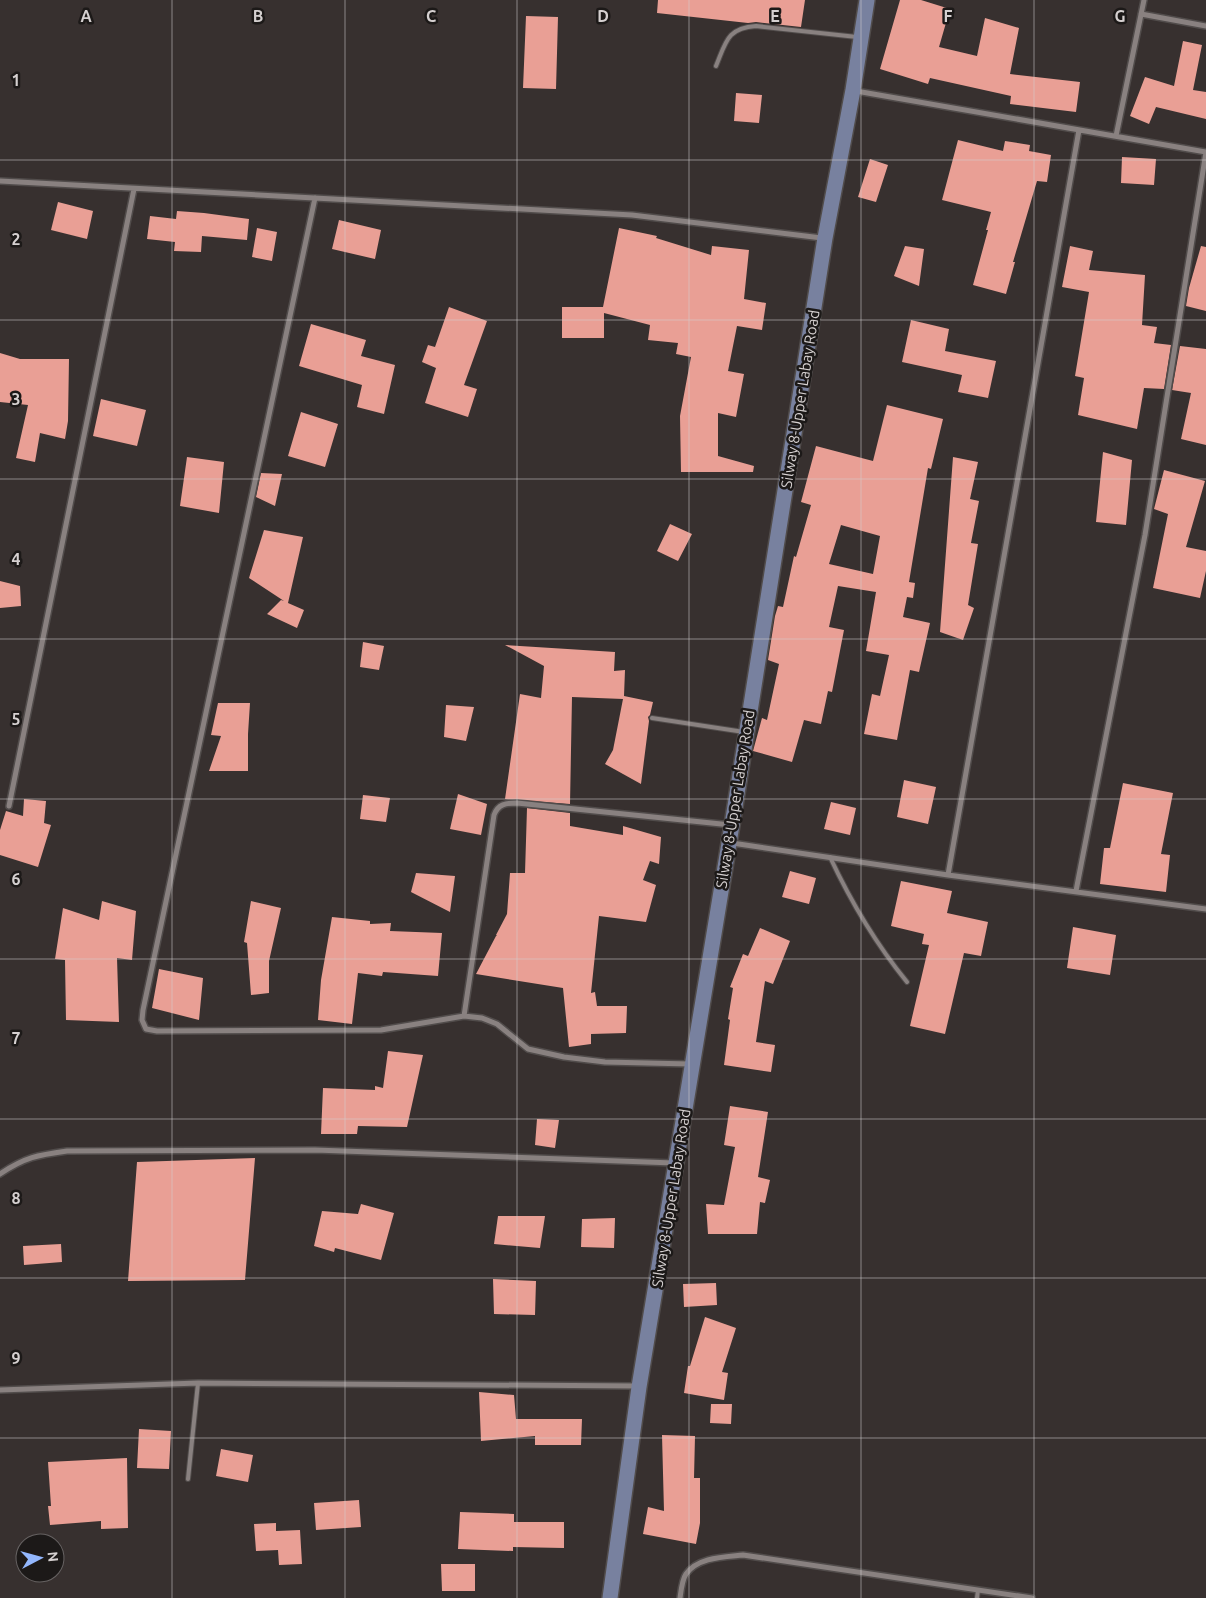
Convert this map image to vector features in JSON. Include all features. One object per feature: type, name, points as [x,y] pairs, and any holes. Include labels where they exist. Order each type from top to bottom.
[{"type":"main road","name":"Silway 8-Upper Labay Road","points":[[610,1598],[639,1386],[732,825],[825,238],[853,90],[867,0]]},
{"type":"street","points":[[1116,136],[1144,0]]},
{"type":"street","points":[[1142,14],[1206,26]]},
{"type":"street","points":[[853,90],[1206,152],[1145,535],[1076,891]]},
{"type":"street","points":[[948,875],[1079,130]]},
{"type":"street","points":[[0,181],[632,215],[825,238]]},
{"type":"street","points":[[9,806],[134,189]]},
{"type":"street","points":[[315,198],[169,882],[142,1020],[146,1029],[157,1031],[381,1030],[464,1016],[482,1018],[497,1024],[528,1049],[564,1057],[606,1062],[692,1064]]},
{"type":"street","points":[[464,1016],[494,815],[497,808],[502,804],[517,803],[732,825]]},
{"type":"street","points":[[729,842],[948,875],[1206,909]]},
{"type":"street","points":[[0,1174],[18,1162],[38,1155],[67,1151],[315,1150],[677,1163]]},
{"type":"street","points":[[0,1390],[198,1383],[639,1386]]},
{"type":"street","points":[[680,1598],[686,1575],[698,1564],[716,1558],[743,1555],[1032,1598]]},
{"type":"lane","points":[[716,66],[725,43],[734,31],[742,27],[756,26],[861,38]]},
{"type":"lane","points":[[652,718],[746,732]]},
{"type":"lane","points":[[830,858],[844,887],[886,956],[906,982]]},
{"type":"lane","points":[[188,1479],[198,1383]]},
{"type":"lane","points":[[977,1598],[978,1590]]},
{"type":"building","points":[[658,0],[805,0],[801,27],[657,13]]},
{"type":"building","points":[[900,0],[921,0],[950,9],[939,47],[977,56],[985,18],[1019,28],[1010,74],[1080,82],[1076,112],[1010,104],[1011,96],[930,78],[928,84],[880,69]]},
{"type":"building","points":[[526,16],[558,17],[556,89],[523,88]]},
{"type":"building","points":[[1183,41],[1202,45],[1193,90],[1206,92],[1206,119],[1156,107],[1149,124],[1130,116],[1145,77],[1174,86]]},
{"type":"building","points":[[736,93],[762,95],[759,123],[734,121]]},
{"type":"building","points":[[958,140],[1003,151],[1005,141],[1030,145],[1029,151],[1051,155],[1047,182],[1037,181],[1013,262],[1015,262],[1006,294],[973,285],[991,212],[942,200]]},
{"type":"building","points":[[1122,157],[1156,159],[1154,185],[1121,183]]},
{"type":"building","points":[[870,159],[888,165],[876,202],[858,197]]},
{"type":"building","points":[[58,202],[93,211],[87,239],[51,230]]},
{"type":"building","points":[[177,211],[249,219],[247,240],[202,236],[201,252],[174,251],[175,242],[147,239],[150,216],[176,219]]},
{"type":"building","points":[[339,220],[381,230],[375,259],[332,249]]},
{"type":"building","points":[[257,228],[277,232],[272,261],[252,257]]},
{"type":"building","points":[[619,228],[657,236],[656,238],[711,255],[712,246],[749,250],[744,299],[766,303],[762,330],[737,326],[728,371],[744,374],[736,417],[718,413],[718,456],[754,466],[753,472],[681,472],[680,416],[691,357],[676,354],[678,343],[648,340],[650,325],[604,313],[604,338],[562,338],[562,307],[603,307]]},
{"type":"building","points":[[905,246],[924,249],[919,286],[894,276]]},
{"type":"building","points":[[1070,246],[1093,251],[1089,270],[1145,275],[1142,325],[1157,327],[1154,343],[1171,345],[1164,389],[1144,388],[1137,429],[1078,415],[1084,378],[1075,376],[1089,292],[1062,287]]},
{"type":"building","points":[[1201,246],[1206,247],[1206,311],[1186,306]]},
{"type":"building","points":[[449,307],[487,321],[464,385],[477,389],[468,417],[425,403],[436,368],[422,362],[428,345],[435,347]]},
{"type":"building","points":[[911,320],[949,329],[945,351],[996,361],[988,398],[958,392],[962,375],[902,362]]},
{"type":"building","points":[[311,324],[366,340],[361,356],[395,365],[384,414],[357,407],[362,385],[299,366]]},
{"type":"building","points":[[1180,346],[1206,349],[1206,445],[1181,439],[1191,393],[1172,390]]},
{"type":"building","points":[[0,353],[20,359],[69,359],[68,421],[65,439],[40,433],[35,462],[16,458],[28,405],[0,402]]},
{"type":"building","points":[[101,399],[146,410],[137,446],[93,436]]},
{"type":"building","points":[[887,405],[943,419],[931,469],[928,468],[909,582],[915,583],[913,598],[907,597],[903,617],[930,623],[919,672],[910,670],[897,740],[864,734],[872,694],[880,696],[889,655],[866,651],[876,592],[838,586],[829,627],[844,630],[832,692],[828,691],[821,724],[804,720],[792,762],[753,751],[762,718],[767,720],[779,664],[768,660],[775,616],[778,606],[783,607],[794,556],[796,557],[811,505],[801,502],[816,446],[873,461]],"holes":[[[841,525],[880,536],[873,574],[829,564]]]},
{"type":"building","points":[[301,412],[338,424],[325,467],[288,456]]},
{"type":"building","points":[[1103,452],[1132,460],[1126,525],[1096,522]]},
{"type":"building","points":[[187,457],[224,462],[219,513],[180,506]]},
{"type":"building","points":[[953,457],[978,462],[970,499],[979,501],[971,543],[978,544],[968,605],[974,608],[963,640],[940,632]]},
{"type":"building","points":[[1164,470],[1205,481],[1186,547],[1206,551],[1206,571],[1200,598],[1153,588],[1168,514],[1154,509]]},
{"type":"building","points":[[261,473],[282,474],[275,506],[256,497]]},
{"type":"building","points":[[670,524],[692,534],[678,561],[657,551]]},
{"type":"building","points":[[264,530],[303,537],[288,603],[304,610],[297,628],[267,614],[281,600],[284,601],[249,578]]},
{"type":"building","points":[[0,581],[20,586],[21,606],[0,608]]},
{"type":"building","points":[[363,642],[384,646],[379,670],[360,667]]},
{"type":"building","points":[[505,645],[615,652],[614,671],[625,670],[624,696],[653,702],[648,717],[641,784],[605,764],[613,750],[623,699],[572,697],[570,804],[505,799],[520,694],[541,698],[544,666]]},
{"type":"building","points":[[218,703],[250,703],[248,771],[209,771],[221,736],[211,735]]},
{"type":"building","points":[[446,705],[474,707],[466,741],[444,737]]},
{"type":"building","points":[[904,780],[936,787],[928,824],[897,817]]},
{"type":"building","points":[[1123,783],[1173,793],[1161,854],[1170,855],[1166,892],[1100,884],[1104,848],[1110,848]]},
{"type":"building","points":[[458,794],[487,804],[481,835],[450,829]]},
{"type":"building","points":[[363,795],[390,798],[386,822],[360,819]]},
{"type":"building","points":[[24,799],[46,801],[44,823],[51,825],[38,867],[0,855],[0,830],[6,811],[23,816]]},
{"type":"building","points":[[831,802],[856,808],[850,835],[824,829]]},
{"type":"building","points":[[527,808],[570,813],[570,826],[623,835],[623,826],[661,837],[659,864],[650,861],[643,880],[656,885],[646,922],[599,916],[591,993],[595,992],[597,1006],[627,1006],[626,1033],[591,1034],[591,1044],[569,1047],[563,988],[476,974],[507,914],[510,873],[525,873]]},
{"type":"building","points":[[790,871],[816,878],[809,904],[782,897]]},
{"type":"building","points":[[416,873],[455,876],[450,912],[411,892]]},
{"type":"building","points":[[901,881],[952,891],[947,913],[988,922],[981,956],[964,953],[945,1034],[910,1026],[929,945],[922,944],[924,934],[891,926]]},
{"type":"building","points":[[102,901],[136,911],[132,960],[117,958],[119,1022],[66,1020],[65,960],[55,959],[63,908],[99,920]]},
{"type":"building","points":[[251,901],[281,908],[269,961],[269,993],[251,995],[247,943],[244,942]]},
{"type":"building","points":[[332,917],[370,921],[370,924],[391,923],[390,931],[442,933],[438,976],[383,972],[382,976],[358,973],[352,1024],[318,1020],[321,980]]},
{"type":"building","points":[[1073,927],[1116,935],[1110,975],[1067,968]]},
{"type":"building","points":[[760,928],[790,941],[773,984],[765,981],[756,1042],[775,1045],[771,1072],[724,1065],[733,988],[730,987],[743,954],[748,956]]},
{"type":"building","points":[[159,969],[203,978],[199,1020],[152,1008]]},
{"type":"building","points":[[388,1051],[423,1055],[407,1127],[358,1126],[357,1134],[321,1134],[323,1088],[375,1090],[375,1086],[383,1088]]},
{"type":"building","points":[[730,1106],[768,1112],[758,1177],[770,1180],[765,1203],[760,1202],[757,1234],[708,1234],[706,1204],[724,1205],[735,1147],[724,1145]]},
{"type":"building","points":[[537,1119],[559,1120],[555,1148],[535,1145]]},
{"type":"building","points":[[255,1158],[245,1280],[128,1281],[137,1162]]},
{"type":"building","points":[[361,1204],[394,1213],[381,1260],[335,1248],[334,1252],[314,1246],[322,1211],[358,1214]]},
{"type":"building","points":[[498,1216],[545,1216],[540,1248],[494,1244]]},
{"type":"building","points":[[615,1218],[614,1248],[581,1247],[582,1219]]},
{"type":"building","points":[[61,1244],[62,1262],[24,1265],[23,1246]]},
{"type":"building","points":[[493,1279],[536,1281],[535,1315],[494,1314]]},
{"type":"building","points":[[716,1283],[717,1305],[684,1307],[683,1284]]},
{"type":"building","points":[[705,1317],[736,1328],[722,1372],[728,1373],[724,1400],[684,1393],[688,1366],[690,1366]]},
{"type":"building","points":[[479,1392],[514,1395],[516,1419],[582,1419],[581,1445],[535,1445],[535,1436],[481,1441]]},
{"type":"building","points":[[711,1404],[732,1404],[731,1424],[710,1423]]},
{"type":"building","points":[[139,1429],[171,1431],[169,1469],[137,1468]]},
{"type":"building","points":[[662,1435],[695,1436],[694,1478],[700,1478],[700,1523],[696,1544],[643,1534],[648,1507],[664,1511]]},
{"type":"building","points":[[221,1449],[253,1455],[248,1482],[216,1476]]},
{"type":"building","points":[[127,1458],[128,1528],[101,1529],[101,1521],[50,1525],[48,1506],[51,1506],[48,1462]]},
{"type":"building","points":[[359,1500],[361,1527],[316,1530],[314,1503]]},
{"type":"building","points":[[460,1512],[514,1514],[514,1522],[564,1522],[564,1548],[513,1547],[513,1551],[458,1549]]},
{"type":"building","points":[[276,1523],[276,1531],[300,1530],[302,1564],[279,1565],[278,1550],[256,1551],[254,1524]]},
{"type":"building","points":[[441,1564],[475,1564],[475,1591],[442,1591]]}]
